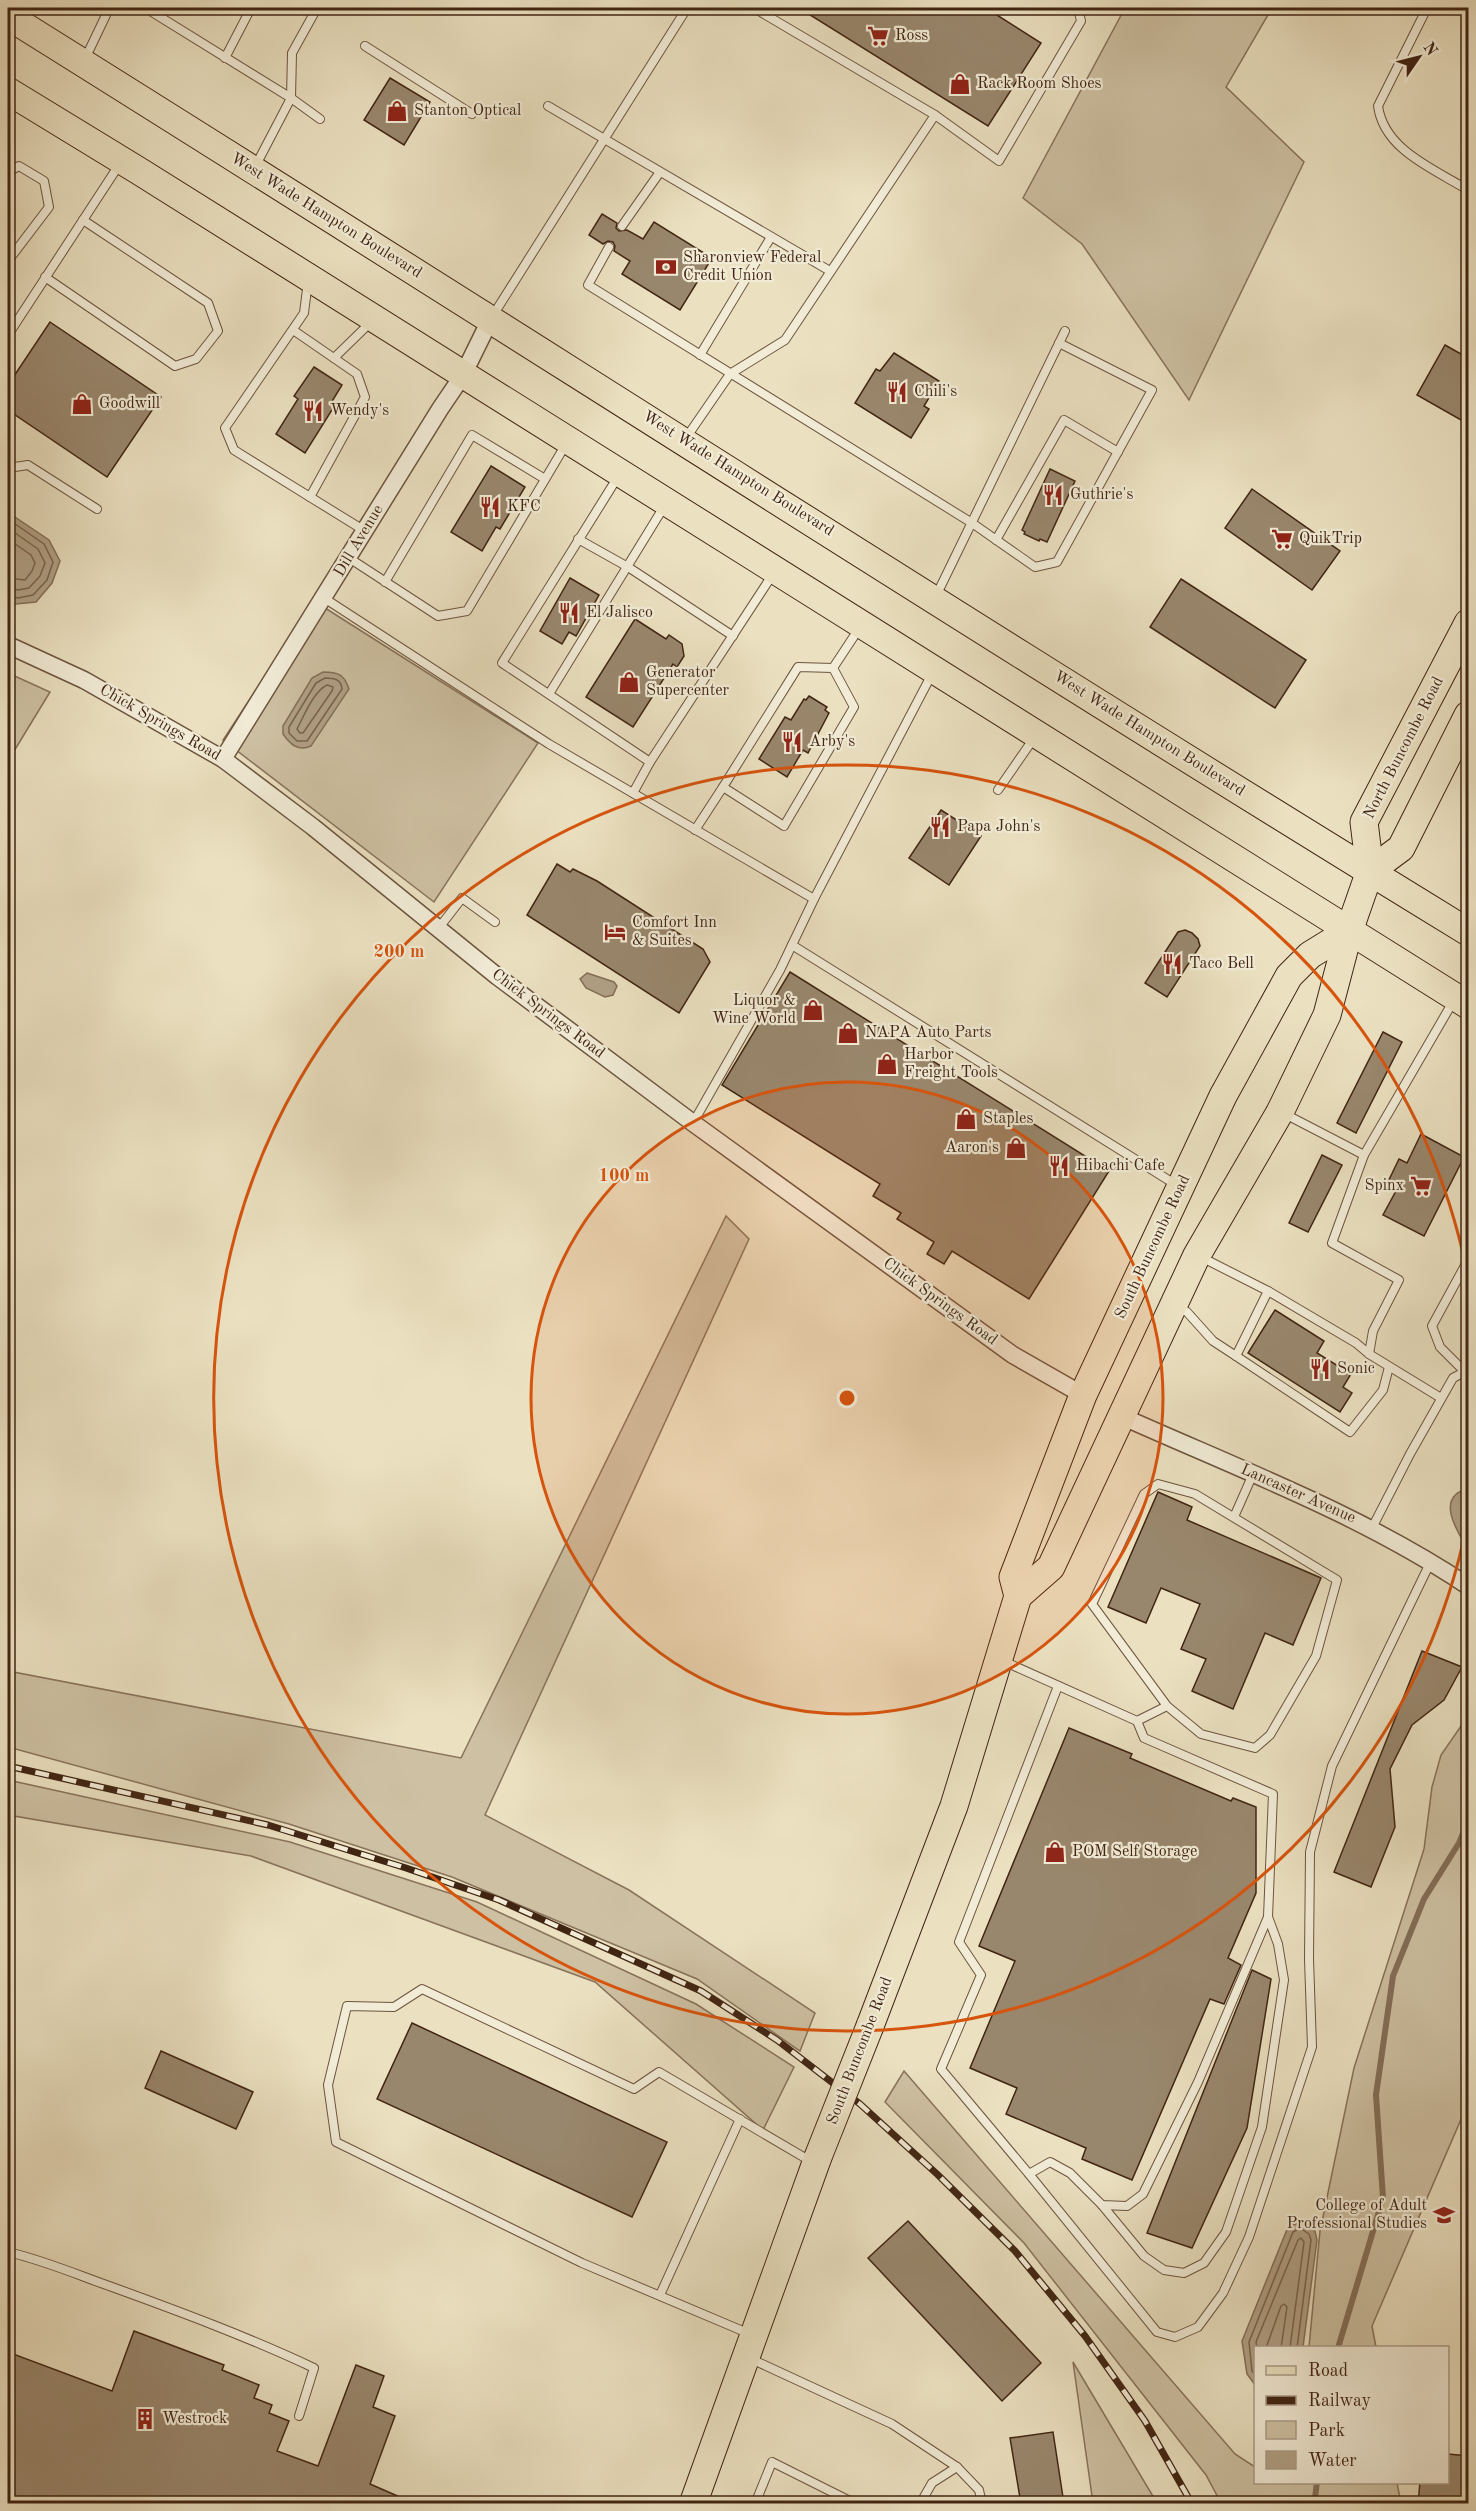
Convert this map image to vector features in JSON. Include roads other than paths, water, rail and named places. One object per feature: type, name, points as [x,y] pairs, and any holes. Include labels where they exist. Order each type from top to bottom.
[{"type":"main road","name":"West Wade Hampton Boulevard","points":[[8,16],[684,440],[1085,695],[1468,932]]},
{"type":"main road","points":[[8,91],[122,160],[1462,1001]]},
{"type":"main road","name":"North Buncombe Road","points":[[1370,871],[1364,822],[1468,623]]},
{"type":"main road","points":[[1018,1596],[1051,1567],[1197,1255],[1280,1112],[1327,1016],[1349,931],[1370,871],[1401,848],[1468,715]]},
{"type":"main road","name":"South Buncombe Road","points":[[693,2504],[817,2161],[954,1806],[1018,1596],[1013,1577],[1083,1395],[1223,1096],[1289,976],[1310,955],[1349,931]]},
{"type":"street","name":"Dill Avenue","points":[[223,759],[464,375],[490,320]]},
{"type":"street","name":"Chick Springs Road","points":[[8,645],[84,680],[223,759],[313,827],[498,977],[693,1124],[1013,1354],[1083,1395]]},
{"type":"street","name":"Lancaster Avenue","points":[[1121,1416],[1372,1528],[1431,1561],[1468,1586]]},
{"type":"lane","points":[[83,63],[106,15],[102,8]]},
{"type":"lane","points":[[225,58],[251,8]]},
{"type":"lane","points":[[254,170],[291,98],[292,53],[317,8]]},
{"type":"lane","points":[[490,320],[602,139],[687,8]]},
{"type":"lane","points":[[754,8],[934,115],[999,161],[1081,21],[1078,8]]},
{"type":"lane","points":[[1427,8],[1378,105],[1380,121],[1405,151],[1468,190]]},
{"type":"lane","points":[[1461,8],[1468,12]]},
{"type":"lane","points":[[152,10],[321,119]]},
{"type":"lane","points":[[365,46],[472,114]]},
{"type":"lane","points":[[548,106],[830,272]]},
{"type":"lane","points":[[684,440],[730,374],[785,340],[934,115]]},
{"type":"lane","points":[[8,335],[122,160]]},
{"type":"lane","points":[[8,172],[19,166],[44,181],[50,207],[8,261]]},
{"type":"lane","points":[[622,226],[660,172]]},
{"type":"lane","points":[[45,278],[175,366],[196,359],[218,331],[208,303],[83,220]]},
{"type":"lane","points":[[699,355],[771,237]]},
{"type":"lane","points":[[609,248],[588,285],[972,523],[1035,567],[1057,562],[1152,390],[1059,343]]},
{"type":"lane","points":[[308,278],[304,313],[225,428],[234,450],[365,531]]},
{"type":"lane","points":[[334,358],[374,319]]},
{"type":"lane","points":[[293,330],[357,374],[365,397],[310,497]]},
{"type":"lane","points":[[935,599],[1065,331]]},
{"type":"lane","points":[[996,540],[1064,420],[1118,452]]},
{"type":"lane","points":[[385,582],[472,435],[545,479]]},
{"type":"lane","points":[[349,558],[438,616],[467,610],[568,440]]},
{"type":"lane","points":[[8,468],[28,465],[97,509]]},
{"type":"lane","points":[[620,473],[502,663],[650,762]]},
{"type":"lane","points":[[549,694],[667,502]]},
{"type":"lane","points":[[579,539],[628,567],[733,636]]},
{"type":"lane","points":[[633,793],[650,762],[776,570]]},
{"type":"lane","points":[[324,598],[549,744],[814,899]]},
{"type":"lane","points":[[833,668],[861,624]]},
{"type":"lane","points":[[695,830],[798,667],[833,668]]},
{"type":"lane","points":[[723,787],[784,826],[854,707],[833,668]]},
{"type":"lane","points":[[693,1124],[792,945],[934,669]]},
{"type":"lane","points":[[998,790],[1037,734]]},
{"type":"lane","points":[[438,929],[462,898],[495,922]]},
{"type":"lane","points":[[792,945],[1181,1188]]},
{"type":"lane","points":[[1369,1354],[1373,1331],[1399,1280],[1332,1243],[1364,1155],[1462,1001]]},
{"type":"lane","points":[[1280,1112],[1364,1155]]},
{"type":"lane","points":[[1197,1255],[1268,1292],[1356,1343],[1389,1367],[1442,1398]]},
{"type":"lane","points":[[1372,1528],[1453,1378],[1467,1371],[1440,1347],[1432,1326],[1468,1260]]},
{"type":"lane","points":[[1236,1356],[1268,1292]]},
{"type":"lane","points":[[1174,1305],[1187,1312],[1214,1341],[1350,1432],[1383,1389],[1389,1367]]},
{"type":"lane","points":[[1234,1517],[1253,1474]]},
{"type":"lane","points":[[1158,1484],[1195,1494],[1337,1580],[1316,1656],[1270,1734],[1255,1748],[1201,1734],[1167,1706],[1092,1604],[1144,1494],[1158,1484]]},
{"type":"lane","points":[[1058,1686],[959,1942],[981,1976],[941,2069],[1157,2332],[1175,2337],[1198,2327],[1223,2293],[1249,2236],[1312,2048],[1309,1959],[1310,1852],[1332,1766],[1431,1561]]},
{"type":"lane","points":[[1000,1659],[1137,1721],[1144,1738],[1273,1794],[1268,1917],[1198,2082],[1143,2194],[1127,2206],[1102,2205]]},
{"type":"lane","points":[[1137,1721],[1167,1706]]},
{"type":"lane","points":[[1029,2174],[1050,2162],[1070,2173],[1102,2205],[1144,2256],[1164,2270],[1184,2273],[1204,2263],[1226,2232],[1262,2127],[1284,1980],[1278,1944],[1268,1917]]},
{"type":"lane","points":[[817,2161],[659,2072],[633,2089],[422,1989],[394,2007],[347,2006],[328,2085],[336,2142],[582,2263],[660,2295],[892,2424],[957,2467],[979,2490],[982,2504]]},
{"type":"lane","points":[[660,2295],[740,2119]]},
{"type":"lane","points":[[8,2252],[34,2259],[177,2310],[258,2341],[314,2368],[299,2416]]},
{"type":"lane","points":[[755,2504],[772,2462],[856,2504]]},
{"type":"lane","points":[[920,2504],[932,2483],[957,2467]]},
{"type":"water","points":[[9,513],[49,540],[60,561],[52,583],[36,602],[16,604],[8,600]]},
{"type":"water","points":[[323,672],[340,675],[349,689],[311,746],[298,747],[283,734],[283,726],[312,678]]},
{"type":"water","points":[[587,973],[614,982],[617,986],[613,995],[605,997],[586,988],[580,979]]},
{"type":"water","points":[[1461,1491],[1468,1493],[1468,1541],[1463,1541],[1456,1529],[1450,1508],[1451,1501]]},
{"type":"water","points":[[1300,2222],[1315,2231],[1317,2240],[1303,2346],[1254,2346],[1254,2384],[1247,2374],[1242,2341],[1288,2227]]},
{"type":"waterway","points":[[1339,2346],[1383,2198],[1376,2095],[1393,1976],[1424,1899],[1459,1843],[1468,1822]]},
{"type":"waterway","points":[[1317,2484],[1315,2498],[1317,2504]]},
{"type":"railway","points":[[8,1766],[268,1825],[406,1868],[499,1900],[701,1991],[777,2040],[860,2104],[937,2174],[1015,2251],[1085,2336],[1145,2421],[1192,2504]]},
{"type":"place","name":"Ross","points":[[878,36]]},
{"type":"place","name":"Rack Room Shoes","points":[[960,84]]},
{"type":"place","name":"Stanton Optical","points":[[397,111]]},
{"type":"place","name":"Sharonview Federal Credit Union","points":[[666,267]]},
{"type":"place","name":"Chili's","points":[[897,392]]},
{"type":"place","name":"Goodwill","points":[[82,404]]},
{"type":"place","name":"Wendy's","points":[[313,411]]},
{"type":"place","name":"Guthrie's","points":[[1053,495]]},
{"type":"place","name":"KFC","points":[[490,507]]},
{"type":"place","name":"QuikTrip","points":[[1282,539]]},
{"type":"place","name":"El Jalisco","points":[[569,613]]},
{"type":"place","name":"Generator Supercenter","points":[[629,682]]},
{"type":"place","name":"Arby's","points":[[792,742]]},
{"type":"place","name":"Papa John's","points":[[940,827]]},
{"type":"place","name":"Comfort Inn & Suites","points":[[615,932]]},
{"type":"place","name":"Taco Bell","points":[[1172,964]]},
{"type":"place","name":"Liquor & Wine World","points":[[813,1010]]},
{"type":"place","name":"NAPA Auto Parts","points":[[848,1033]]},
{"type":"place","name":"Harbor Freight Tools","points":[[887,1064]]},
{"type":"place","name":"Staples","points":[[966,1119]]},
{"type":"place","name":"Aaron's","points":[[1016,1148]]},
{"type":"place","name":"Hibachi Cafe","points":[[1059,1166]]},
{"type":"place","name":"Spinx","points":[[1421,1186]]},
{"type":"place","name":"Sonic","points":[[1320,1369]]},
{"type":"place","name":"POM Self Storage","points":[[1055,1852]]},
{"type":"place","name":"College of Adult Professional Studies","points":[[1444,2215]]},
{"type":"place","name":"Westrock","points":[[145,2419]]}]
